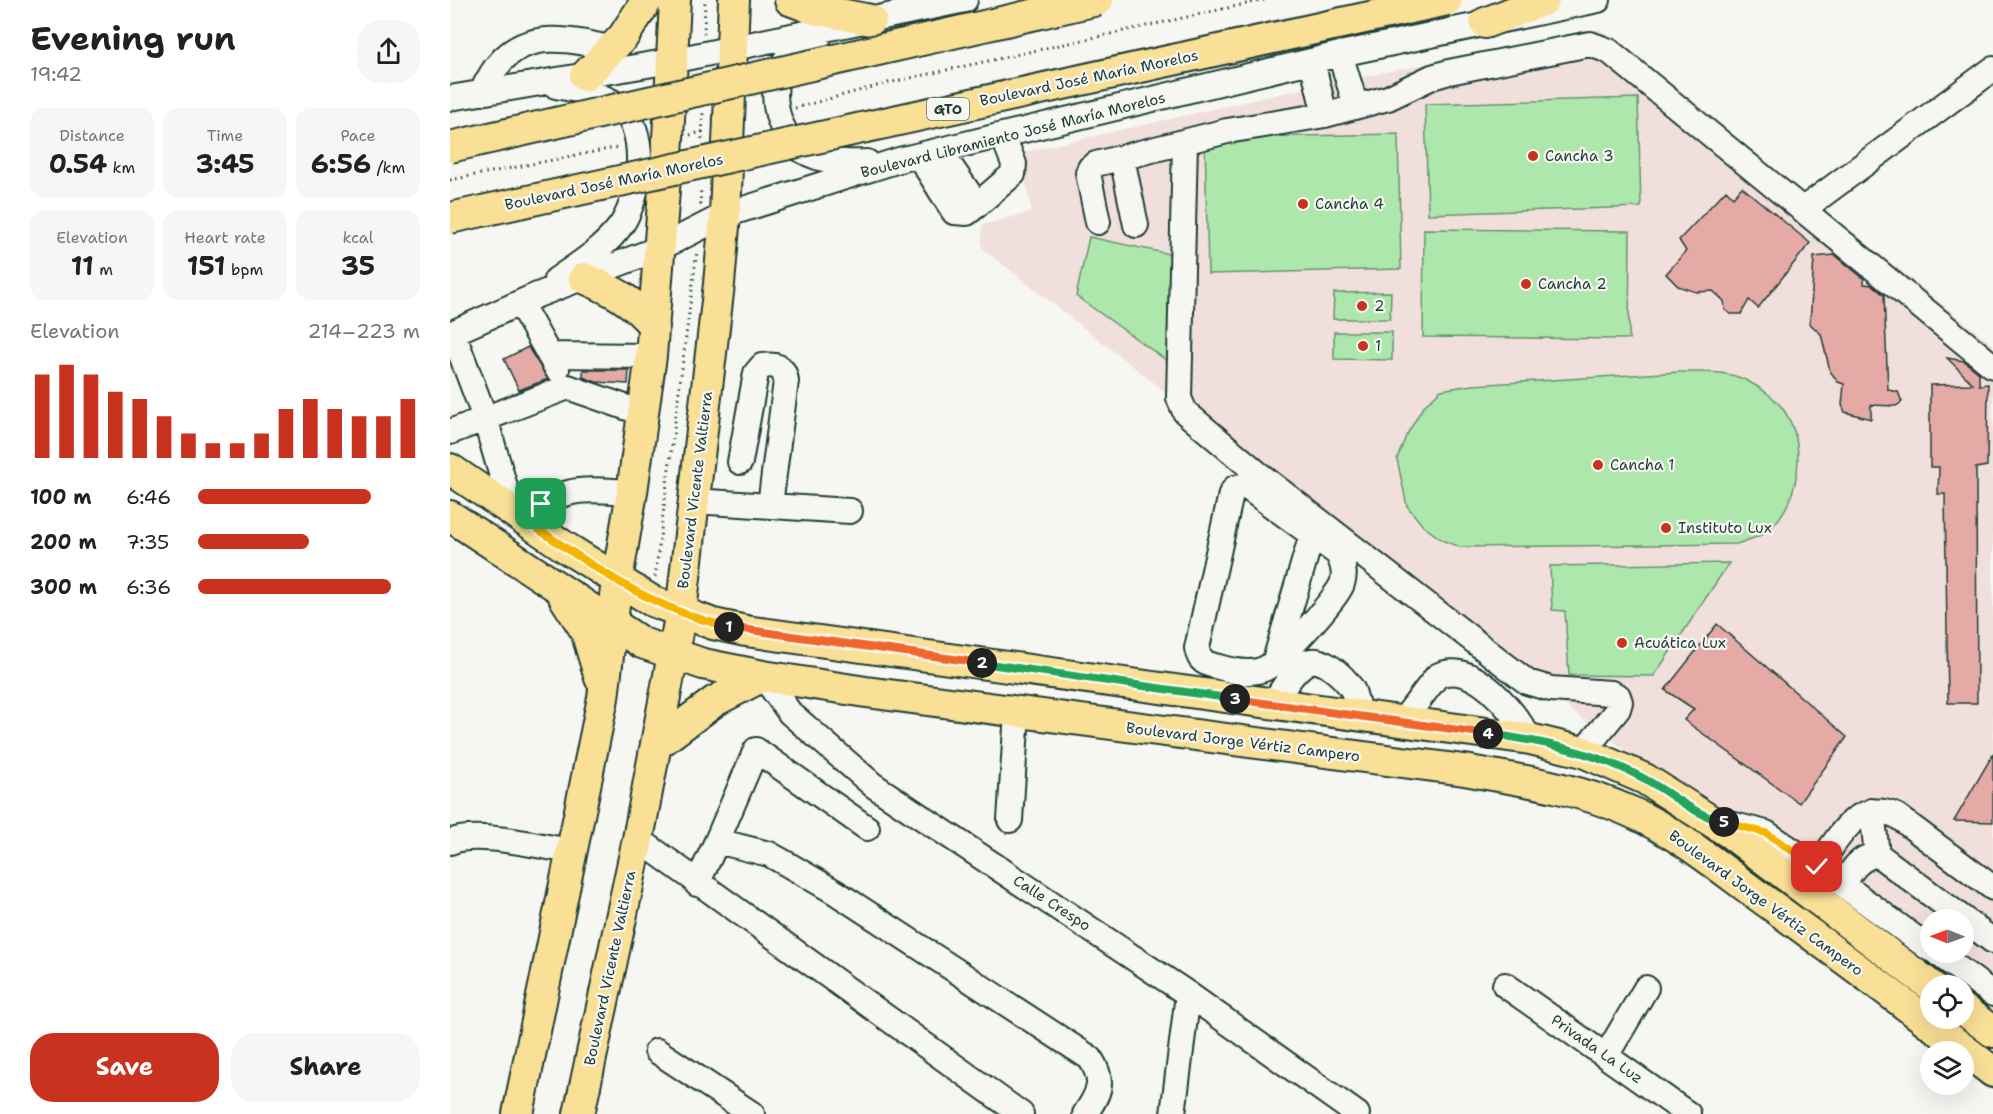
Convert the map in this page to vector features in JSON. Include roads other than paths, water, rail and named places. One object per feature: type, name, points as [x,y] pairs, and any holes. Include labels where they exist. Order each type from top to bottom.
[{"type":"main road","points":[[585,76],[613,49],[647,0]]},
{"type":"main road","points":[[518,1114],[603,698],[617,580],[631,501],[651,356],[660,248],[653,141],[671,61],[675,0]]},
{"type":"main road","name":"Boulevard Vicente Valtierra","points":[[579,1114],[638,839],[681,612],[725,215],[715,128],[733,48],[734,0]]},
{"type":"main road","points":[[790,0],[814,9],[871,20]]},
{"type":"main road","points":[[450,147],[1098,0]]},
{"type":"main road","name":"Boulevard José María Morelos","points":[[450,218],[1447,0]]},
{"type":"main road","points":[[1485,23],[1544,0]]},
{"type":"main road","points":[[584,279],[615,292],[631,302],[654,326]]},
{"type":"main road","points":[[450,470],[652,602],[713,624],[746,631],[1530,740],[1583,752],[1645,779],[1706,818],[1920,978]]},
{"type":"main road","points":[[568,549],[590,546],[604,539],[617,527],[631,501]]},
{"type":"main road","name":"Boulevard Jorge Vértiz Campero","points":[[450,516],[642,643],[674,656],[763,676],[866,692],[1464,770],[1590,795],[1632,813],[1679,838],[1911,1008],[1993,1072]]},
{"type":"main road","points":[[555,584],[586,631],[599,671],[603,698]]},
{"type":"main road","points":[[858,645],[837,654],[834,660],[834,672],[840,681],[866,692]]},
{"type":"main road","points":[[656,745],[716,701],[763,676]]},
{"type":"main road","points":[[1974,1018],[1993,1032]]},
{"type":"street","points":[[450,98],[671,61],[965,0]]},
{"type":"street","name":"Boulevard Libramiento José María Morelos","points":[[452,333],[527,300],[660,248],[725,215],[919,155],[1340,54],[1598,0]]},
{"type":"street","points":[[832,27],[790,54],[781,66],[776,80],[778,112],[787,134],[796,146],[806,153],[839,162],[919,155],[954,212],[960,214],[967,213],[1013,174],[1014,164],[1003,135]]},
{"type":"street","points":[[481,93],[498,64],[511,53],[530,43],[552,38],[613,49]]},
{"type":"street","points":[[1098,222],[1089,188],[1090,168],[1227,131],[1325,115],[1388,98],[1432,77],[1449,72],[1590,44],[1600,46],[1618,58],[1993,366]]},
{"type":"street","points":[[1340,54],[1356,106]]},
{"type":"street","points":[[1312,61],[1325,115]]},
{"type":"street","points":[[1802,210],[1993,69]]},
{"type":"street","points":[[541,82],[591,93],[617,105],[653,141],[632,203],[621,225],[596,251],[527,300],[549,355],[568,387]]},
{"type":"street","points":[[1185,142],[1179,398],[1185,412],[1252,480],[1527,682],[1551,689],[1611,693],[1618,696],[1620,702],[1618,710],[1583,752]]},
{"type":"street","points":[[1122,158],[1136,225]]},
{"type":"street","points":[[452,333],[519,516],[571,492],[631,501]]},
{"type":"street","points":[[549,355],[651,356]]},
{"type":"street","points":[[740,462],[756,373],[762,366],[772,364],[780,367],[785,373],[786,381],[770,505]]},
{"type":"street","points":[[450,432],[568,387],[642,413]]},
{"type":"street","points":[[1252,480],[1235,488],[1231,494],[1197,648],[1198,657],[1204,663],[1247,672],[1263,670],[1274,664],[1341,585],[1343,562],[1314,526]]},
{"type":"street","points":[[694,501],[850,511]]},
{"type":"street","points":[[1265,703],[1314,526]]},
{"type":"street","points":[[1265,703],[1305,664],[1312,661],[1320,662],[1353,690],[1359,716]]},
{"type":"street","points":[[1401,723],[1437,676],[1455,671],[1484,685],[1519,720],[1530,740]]},
{"type":"street","name":"Calle Crespo","points":[[763,676],[790,713],[873,785],[1188,994],[1357,1114]]},
{"type":"street","points":[[1010,820],[1017,712]]},
{"type":"street","points":[[697,884],[756,750],[867,828]]},
{"type":"street","points":[[1817,867],[1848,825],[1859,815],[1872,811],[1885,811],[1897,816],[1993,888]]},
{"type":"street","points":[[1872,811],[1877,854],[1993,941]]},
{"type":"street","points":[[1706,818],[1766,833],[1843,885],[1920,942]]},
{"type":"street","points":[[450,842],[461,837],[478,837],[572,851]]},
{"type":"street","points":[[638,839],[697,884],[1021,1114]]},
{"type":"street","points":[[717,841],[769,854],[787,864],[835,892],[1075,1046],[1090,1058],[1098,1071],[1100,1084],[1096,1097],[1085,1114]]},
{"type":"street","points":[[1843,885],[1854,867],[1864,858],[1877,854]]},
{"type":"street","points":[[1951,963],[1993,994]]},
{"type":"street","name":"Privada La Luz","points":[[1505,985],[1688,1114]]},
{"type":"street","points":[[1606,1056],[1646,988]]},
{"type":"street","points":[[1173,1114],[1188,994]]},
{"type":"street","points":[[657,1051],[752,1114]]},
{"type":"place","name":"Cancha 3","points":[[1533,156]]},
{"type":"place","name":"Cancha 4","points":[[1303,204]]},
{"type":"place","name":"Cancha 2","points":[[1526,284]]},
{"type":"place","name":"2","points":[[1362,306]]},
{"type":"place","name":"1","points":[[1363,346]]},
{"type":"place","name":"Cancha 1","points":[[1598,465]]},
{"type":"place","name":"Instituto Lux","points":[[1666,528]]},
{"type":"place","name":"Acuática Lux","points":[[1622,643]]}]
